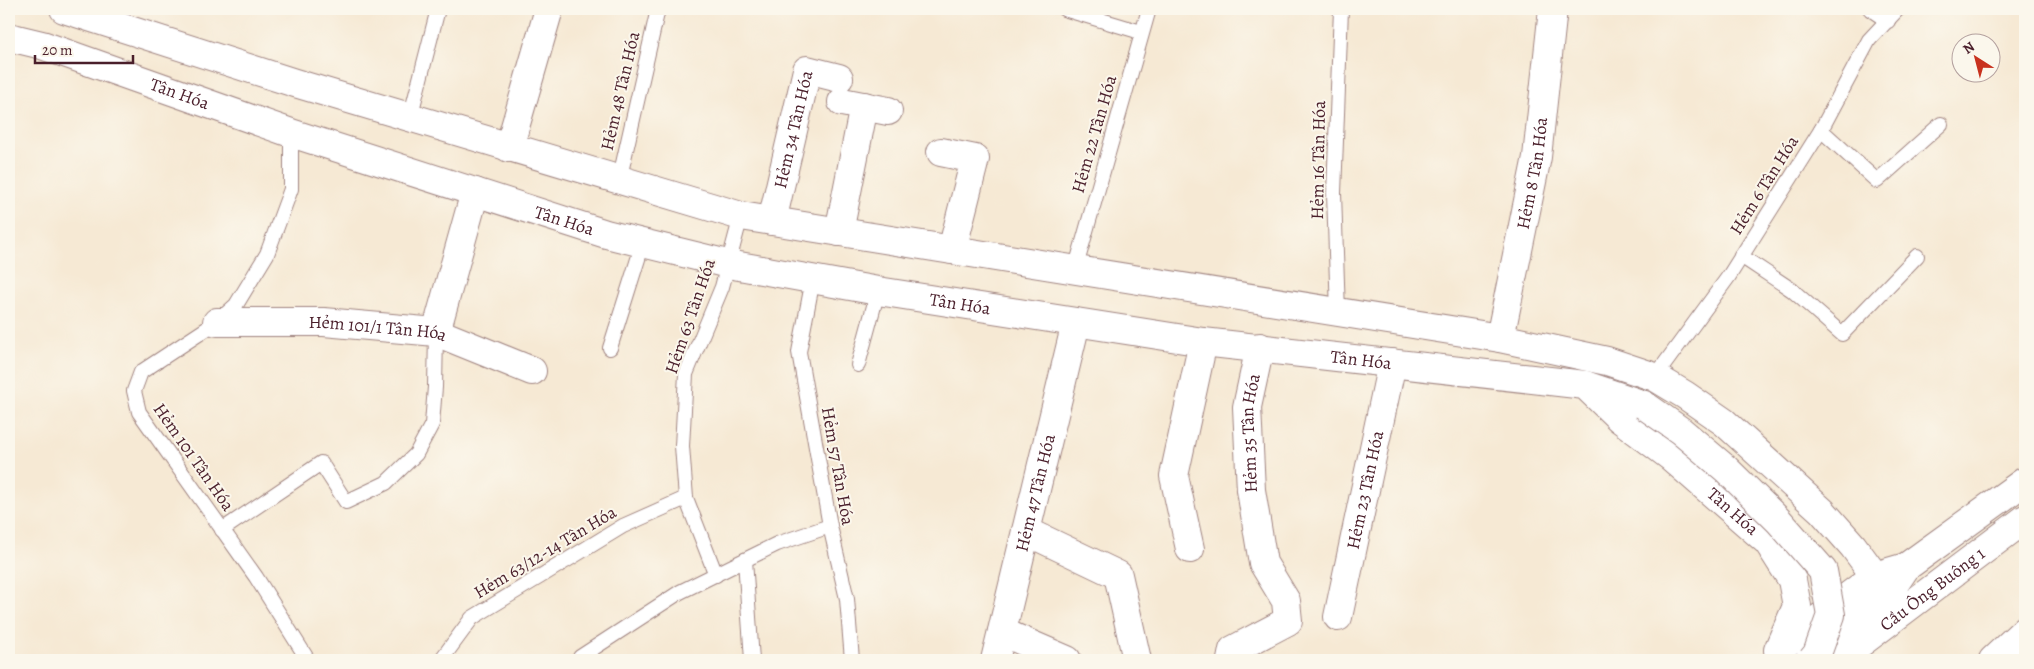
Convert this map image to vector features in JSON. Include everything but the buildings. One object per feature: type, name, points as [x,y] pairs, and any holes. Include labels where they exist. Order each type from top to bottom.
[{"type":"main road","points":[[64,9],[619,182],[741,216],[1500,338],[1607,362],[1654,377],[1724,422],[1822,511],[1853,546],[1875,576]]},
{"type":"main road","points":[[509,148],[549,9]]},
{"type":"main road","name":"Hẻm 8 Tân Hóa","points":[[1500,338],[1537,158],[1554,9]]},
{"type":"main road","name":"Tân Hóa","points":[[9,37],[42,45],[291,133],[606,234],[728,264],[878,291],[1203,342],[1585,385],[1619,418],[1671,457],[1768,542],[1792,580],[1797,606],[1782,657]]},
{"type":"main road","name":"Hẻm 34 Tân Hóa","points":[[772,221],[807,70],[858,99],[839,232]]},
{"type":"main road","points":[[941,152],[975,159],[952,250]]},
{"type":"main road","points":[[436,332],[475,192]]},
{"type":"main road","name":"Hẻm 101/1 Tân Hóa","points":[[217,322],[324,322],[436,332],[532,371]]},
{"type":"main road","name":"Hẻm 47 Tân Hóa","points":[[995,660],[1076,323]]},
{"type":"main road","points":[[1190,549],[1174,476],[1203,342]]},
{"type":"main road","name":"Hẻm 35 Tân Hóa","points":[[1231,660],[1233,650],[1288,621],[1286,601],[1263,563],[1251,490],[1247,407],[1260,347]]},
{"type":"main road","name":"Hẻm 23 Tân Hóa","points":[[1338,616],[1392,362]]},
{"type":"main road","points":[[1585,385],[1644,405],[1681,431],[1726,469],[1780,521],[1823,570],[1831,615],[1817,654],[1812,660]]},
{"type":"main road","points":[[1782,657],[1875,576],[1906,567],[2025,481]]},
{"type":"main road","name":"Cầu Ông Buông 1","points":[[1838,660],[2025,519]]},
{"type":"main road","points":[[1026,531],[1118,575],[1137,660]]},
{"type":"main road","points":[[1782,657],[1888,594],[1906,567]]},
{"type":"main road","points":[[1993,660],[2025,630]]},
{"type":"main road","points":[[1002,632],[1067,660]]},
{"type":"lane","points":[[410,118],[438,9]]},
{"type":"lane","name":"Hẻm 48 Tân Hóa","points":[[619,182],[658,9]]},
{"type":"lane","points":[[1064,9],[1142,32]]},
{"type":"lane","name":"Hẻm 22 Tân Hóa","points":[[1075,270],[1149,9]]},
{"type":"lane","name":"Hẻm 16 Tân Hóa","points":[[1338,313],[1334,193],[1341,9]]},
{"type":"lane","points":[[1870,9],[1888,21]]},
{"type":"lane","name":"Hẻm 6 Tân Hóa","points":[[1654,377],[1741,256],[1821,130],[1869,40],[1898,9]]},
{"type":"lane","points":[[1821,130],[1877,181],[1941,124]]},
{"type":"lane","name":"Hẻm 101 Tân Hóa","points":[[291,133],[291,189],[267,254],[236,305],[217,322],[141,372],[134,391],[139,412],[256,577],[308,660]]},
{"type":"lane","name":"Hẻm 63 Tân Hóa","points":[[716,575],[686,498],[682,446],[686,374],[722,287],[741,216]]},
{"type":"lane","points":[[610,348],[643,244]]},
{"type":"lane","points":[[1741,256],[1792,290],[1842,334],[1917,256]]},
{"type":"lane","name":"Hẻm 57 Tân Hóa","points":[[813,279],[799,352],[830,526],[846,599],[852,660]]},
{"type":"lane","points":[[858,365],[878,291]]},
{"type":"lane","points":[[222,530],[320,463],[346,502],[386,483],[416,454],[432,424],[436,387],[436,332]]},
{"type":"lane","name":"Hẻm 63/12-14 Tân Hóa","points":[[441,660],[472,618],[623,526],[686,498]]},
{"type":"lane","points":[[580,657],[680,592],[777,544],[830,526]]},
{"type":"lane","points":[[745,560],[752,660]]}]
